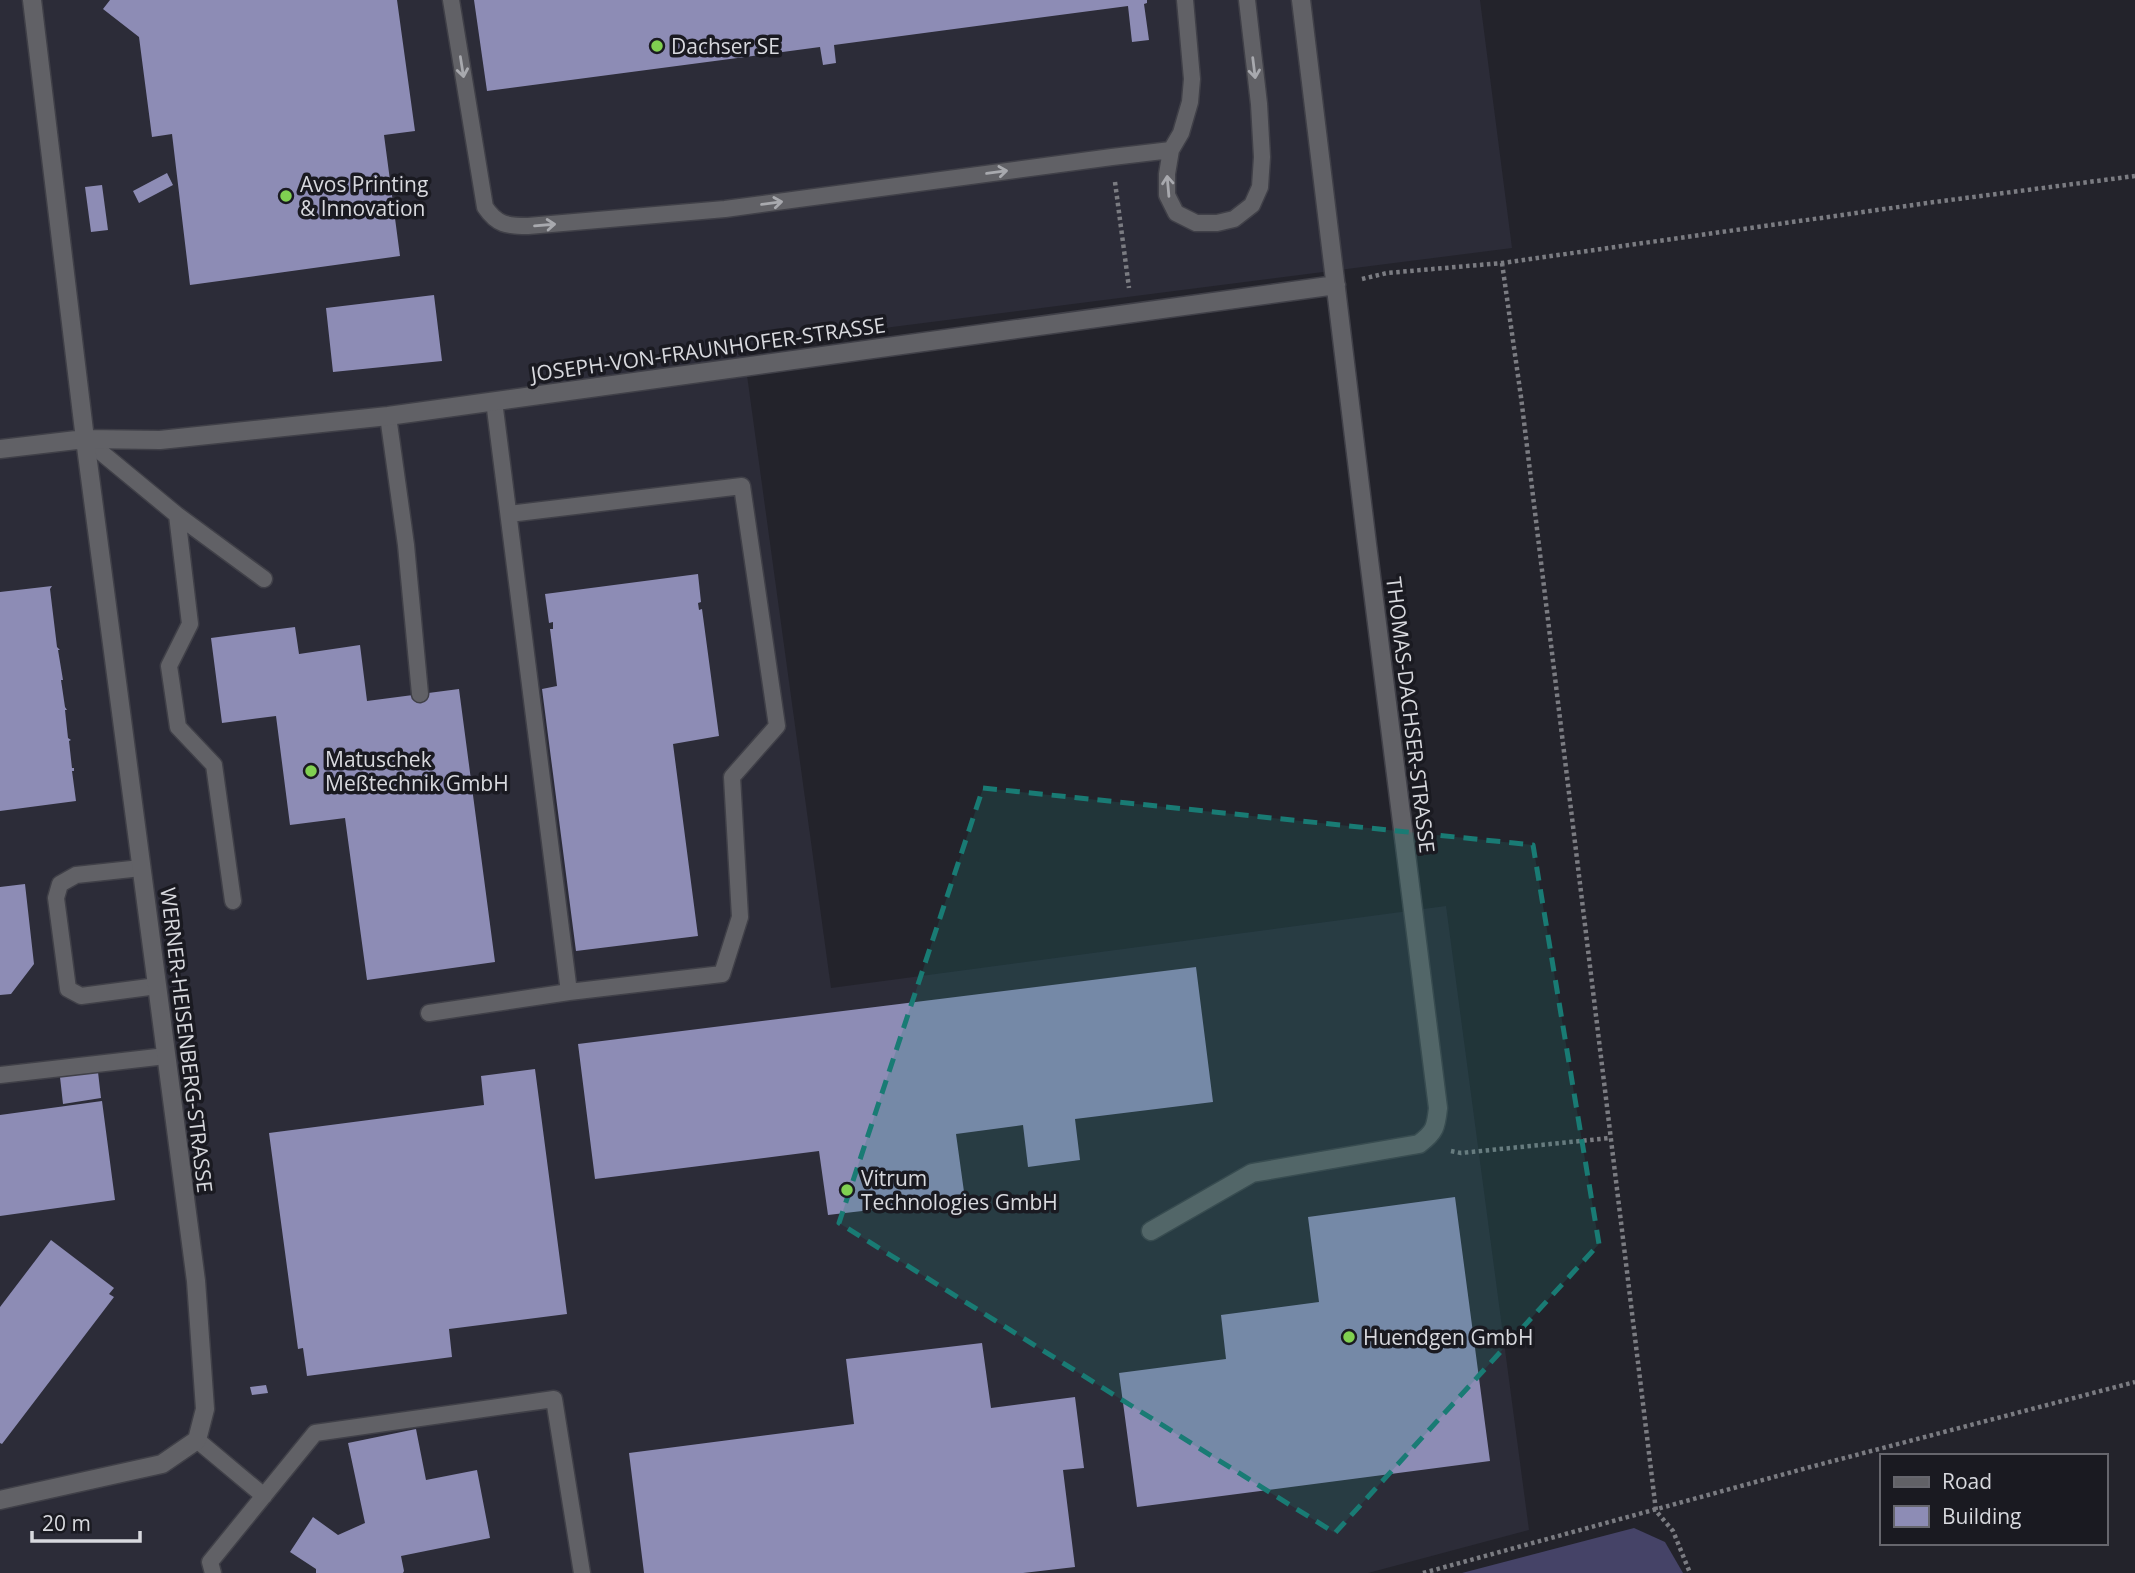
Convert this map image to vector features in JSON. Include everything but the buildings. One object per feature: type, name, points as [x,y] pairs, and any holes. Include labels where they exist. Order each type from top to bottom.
[{"type":"street","points":[[32,0],[85,439]]},
{"type":"street","name":"THOMAS-DACHSER-STRASSE","points":[[1301,0],[1438,1108],[1436,1127],[1429,1137],[1419,1144]]},
{"type":"street","name":"JOSEPH-VON-FRAUNHOFER-STRASSE","points":[[0,449],[85,439],[160,440],[388,416],[1336,285]]},
{"type":"street","name":"WERNER-HEISENBERG-STRASSE","points":[[85,439],[196,1281],[205,1409],[197,1440]]},
{"type":"street","points":[[1151,1231],[1252,1173],[1419,1144]]},
{"type":"street","points":[[0,1500],[162,1464],[197,1440]]},
{"type":"lane","points":[[451,0],[485,207],[493,219],[509,226],[726,209],[1171,150]]},
{"type":"lane","points":[[1185,0],[1192,79],[1190,102],[1181,133],[1171,150],[1167,195],[1176,213],[1196,223],[1217,223],[1234,219],[1252,205],[1260,187],[1262,156],[1259,104],[1247,0]]},
{"type":"lane","points":[[494,401],[569,992]]},
{"type":"lane","points":[[388,416],[406,545],[420,694]]},
{"type":"lane","points":[[85,439],[177,515],[264,579]]},
{"type":"lane","points":[[429,1013],[569,992],[722,974],[740,917],[732,777],[776,726],[742,486],[509,513]]},
{"type":"lane","points":[[177,515],[190,624],[169,666],[178,727],[214,765],[233,901]]},
{"type":"lane","points":[[141,867],[76,875],[60,884],[56,898],[68,989],[81,996],[157,986]]},
{"type":"lane","points":[[0,1075],[166,1056]]},
{"type":"lane","points":[[213,1573],[210,1562],[315,1433],[554,1399],[582,1573]]},
{"type":"lane","points":[[197,1440],[264,1496]]},
{"type":"path","points":[[1112,156],[1129,283]]},
{"type":"path","points":[[1336,285],[1387,273],[1502,263],[2135,176]]},
{"type":"path","points":[[1502,263],[1521,397],[1657,1511],[1673,1531],[1690,1573]]},
{"type":"path","points":[[1419,1144],[1461,1153],[1610,1139]]},
{"type":"path","points":[[1423,1573],[2135,1382]]},
{"type":"highlighted area","points":[[983,788],[1533,845],[1599,1244],[1335,1533],[839,1223]]},
{"type":"shaded area","points":[[0,0],[1480,0],[1512,248],[743,346],[831,988],[1446,906],[1529,1530],[1368,1573],[0,1573]]},
{"type":"shaded area","points":[[1634,1528],[1665,1542],[1683,1573],[1462,1573]]},
{"type":"place","name":"Dachser SE","points":[[657,46]]},
{"type":"place","name":"Avos Printing & Innovation","points":[[286,196]]},
{"type":"place","name":"Matuschek Meßtechnik GmbH","points":[[311,771]]},
{"type":"place","name":"Vitrum Technologies GmbH","points":[[847,1190]]},
{"type":"place","name":"Huendgen GmbH","points":[[1349,1337]]}]
